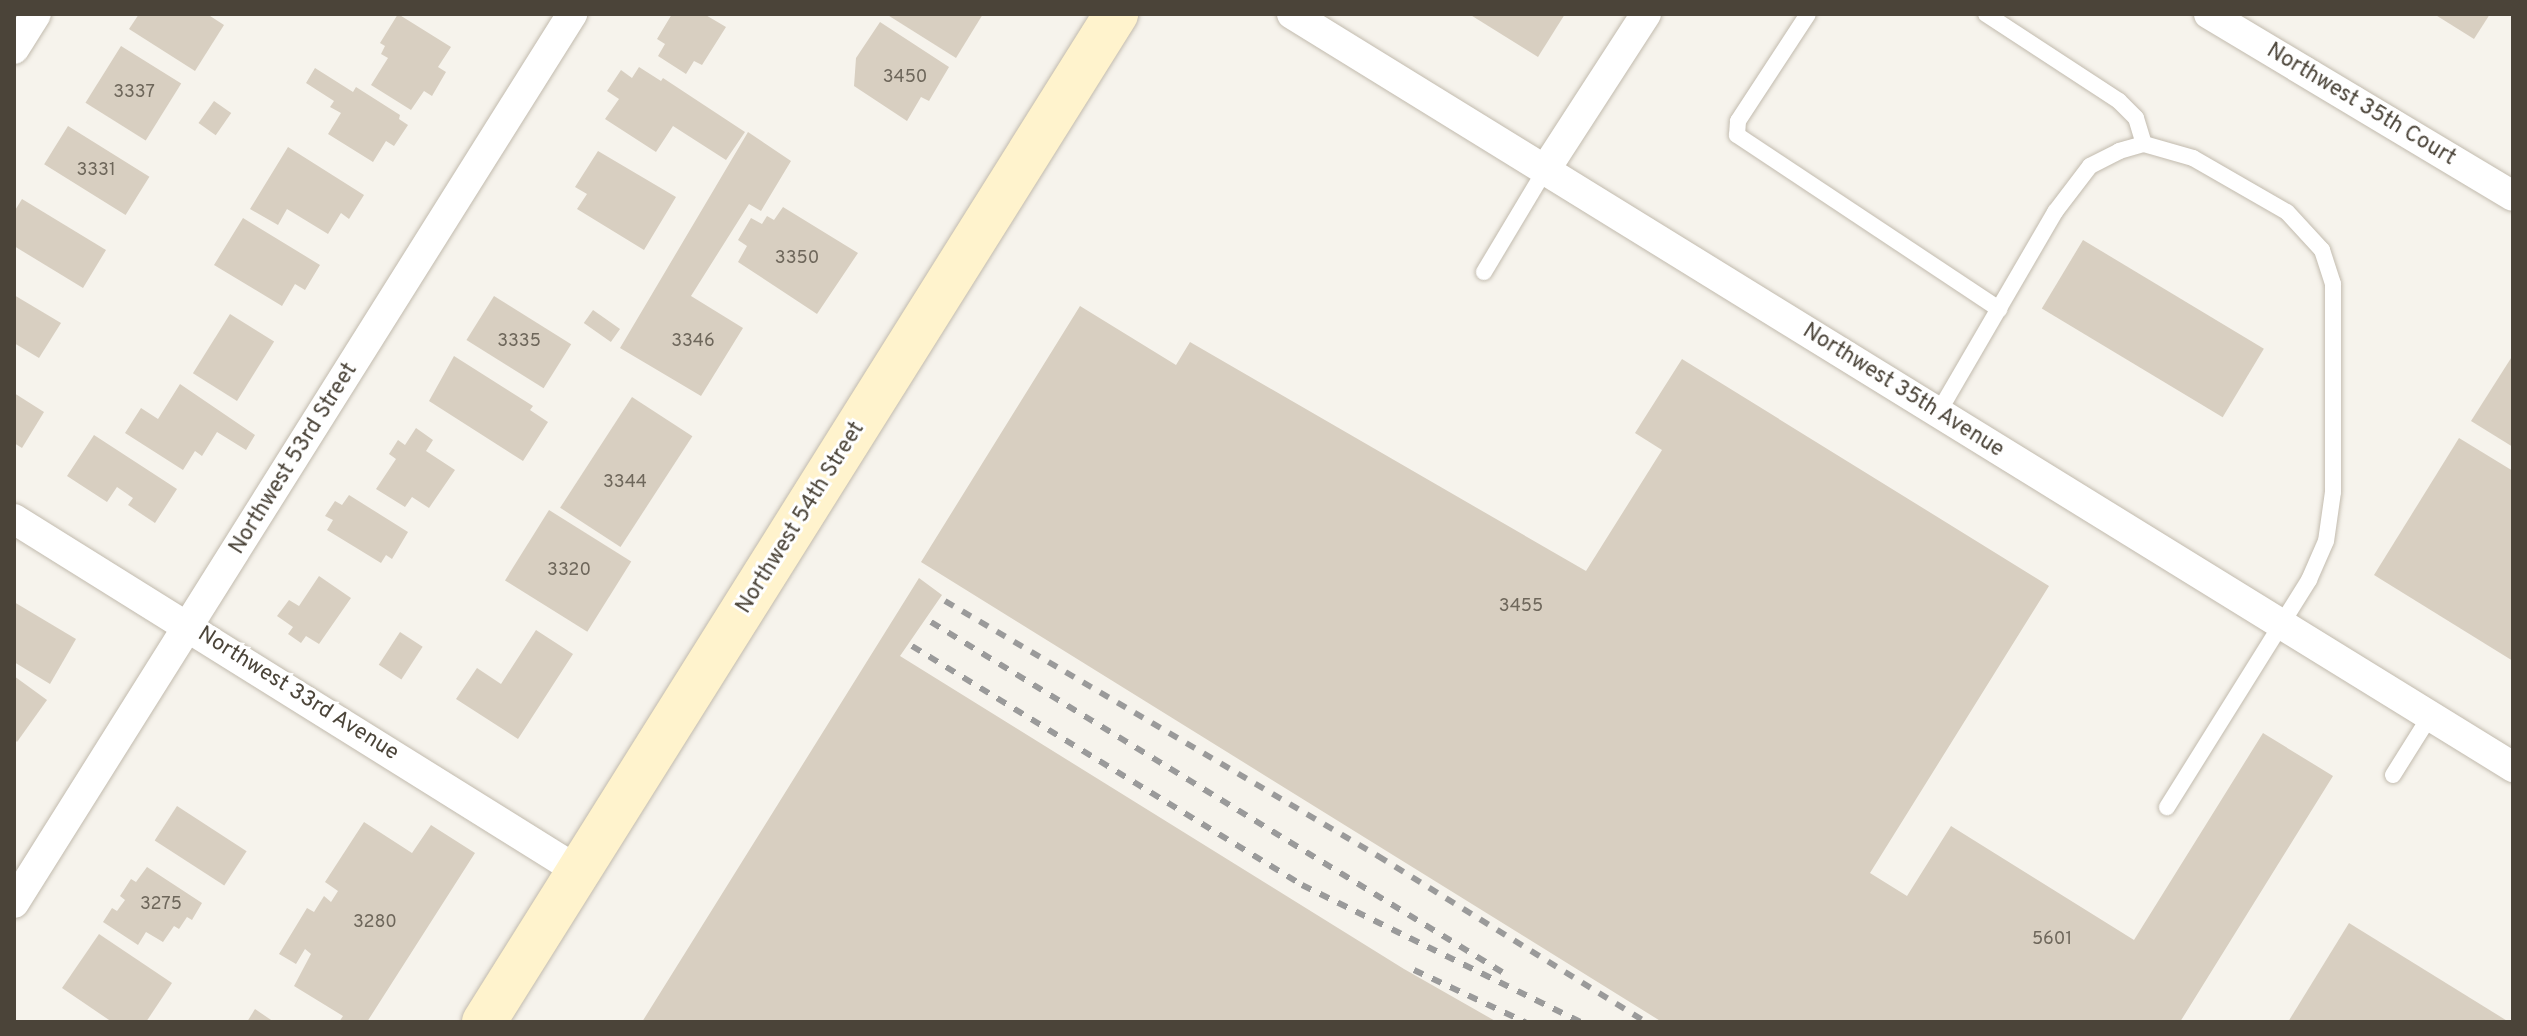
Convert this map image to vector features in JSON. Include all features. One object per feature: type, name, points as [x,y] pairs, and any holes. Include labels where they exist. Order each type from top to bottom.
[{"type":"main road","name":"Northwest 54th Street","points":[[484,1022],[1116,14]]},
{"type":"street","points":[[14,49],[36,14]]},
{"type":"street","name":"Northwest 53rd Street","points":[[14,903],[572,14]]},
{"type":"street","name":"Northwest 35th Avenue","points":[[1292,14],[2513,767]]},
{"type":"street","points":[[1545,170],[1646,14]]},
{"type":"street","name":"Northwest 35th Court","points":[[2209,14],[2513,196]]},
{"type":"street","name":"Northwest 33rd Avenue","points":[[14,519],[580,872]]},
{"type":"lane","points":[[1808,14],[1738,121],[1737,135],[1999,309]]},
{"type":"lane","points":[[1986,14],[2119,101],[2136,118],[2144,144]]},
{"type":"lane","points":[[1938,413],[2055,212],[2090,166],[2119,151],[2144,144],[2193,158],[2287,212],[2322,250],[2333,284],[2333,492],[2326,541],[2309,580],[2167,807]]},
{"type":"lane","points":[[1484,272],[1545,170]]},
{"type":"lane","points":[[2393,775],[2430,716]]},
{"type":"building","points":[[139,14],[207,14],[224,25],[195,71],[129,29]]},
{"type":"building","points":[[398,14],[451,47],[438,67],[446,72],[432,96],[424,91],[411,110],[371,85],[388,58],[381,54],[385,46],[380,43]]},
{"type":"building","points":[[672,14],[704,14],[726,27],[702,65],[694,61],[686,74],[658,56],[665,44],[657,39]]},
{"type":"building","points":[[886,14],[983,14],[956,58]]},
{"type":"building","points":[[1469,14],[1565,14],[1538,57]]},
{"type":"building","points":[[2434,14],[2490,14],[2474,39]]},
{"type":"building","points":[[880,22],[949,67],[929,101],[921,97],[907,121],[854,86],[856,58]]},
{"type":"building","points":[[121,46],[181,84],[146,140],[85,103]]},
{"type":"building","points":[[639,67],[661,81],[663,78],[745,132],[726,160],[673,126],[656,152],[605,119],[619,99],[607,91],[621,70],[632,78]]},
{"type":"building","points":[[315,68],[353,92],[356,87],[400,115],[399,119],[408,125],[394,146],[386,141],[373,162],[328,134],[341,113],[330,107],[334,101],[306,83]]},
{"type":"building","points":[[214,101],[231,113],[216,135],[199,123]]},
{"type":"building","points":[[68,126],[149,177],[126,215],[44,164]]},
{"type":"building","points":[[748,132],[791,161],[761,211],[749,204],[691,296],[743,328],[701,396],[620,348]]},
{"type":"building","points":[[288,147],[364,195],[349,219],[341,213],[328,234],[287,209],[278,225],[250,209]]},
{"type":"building","points":[[598,151],[676,197],[644,250],[577,209],[587,194],[575,187]]},
{"type":"building","points":[[22,199],[106,250],[83,288],[14,246],[14,212]]},
{"type":"building","points":[[783,207],[858,253],[817,314],[738,262],[747,246],[738,240],[751,218],[762,224],[767,216],[774,220]]},
{"type":"building","points":[[243,218],[320,265],[305,290],[295,284],[282,306],[214,265]]},
{"type":"building","points":[[2083,240],[2264,349],[2223,417],[2042,309]]},
{"type":"building","points":[[14,295],[61,323],[39,358],[14,343]]},
{"type":"building","points":[[494,296],[571,344],[544,388],[466,340]]},
{"type":"building","points":[[1080,306],[1176,365],[1190,342],[1586,571],[1662,450],[1635,433],[1682,359],[2049,586],[1870,873],[1907,896],[1951,826],[2134,940],[2263,733],[2333,776],[2180,1022],[1662,1022],[921,562]]},
{"type":"building","points":[[593,310],[620,329],[611,342],[584,323]]},
{"type":"building","points":[[230,314],[274,342],[237,401],[193,373]]},
{"type":"building","points":[[2513,355],[2513,447],[2471,421]]},
{"type":"building","points":[[454,356],[533,406],[530,410],[548,422],[523,461],[429,401]]},
{"type":"building","points":[[180,384],[255,435],[246,450],[217,432],[202,456],[195,451],[183,470],[125,433],[141,408],[158,419]]},
{"type":"building","points":[[14,393],[44,412],[22,448],[14,443]]},
{"type":"building","points":[[632,397],[692,436],[620,547],[560,508]]},
{"type":"building","points":[[416,428],[433,440],[426,451],[455,470],[429,508],[412,497],[405,507],[376,489],[396,459],[389,454],[398,440],[405,445]]},
{"type":"building","points":[[94,435],[177,489],[155,523],[128,505],[133,498],[117,487],[107,502],[67,476]]},
{"type":"building","points":[[2459,438],[2513,471],[2513,661],[2374,575]]},
{"type":"building","points":[[349,495],[408,532],[392,559],[386,555],[381,563],[327,530],[333,520],[325,516],[335,501],[342,505]]},
{"type":"building","points":[[549,510],[631,561],[587,632],[505,580]]},
{"type":"building","points":[[319,576],[351,598],[319,644],[306,636],[301,643],[288,634],[293,627],[277,616],[289,600],[299,606]]},
{"type":"building","points":[[919,578],[942,595],[900,656],[1404,969],[1497,1022],[642,1022]]},
{"type":"building","points":[[14,602],[76,639],[50,684],[14,662]]},
{"type":"building","points":[[536,630],[573,654],[518,739],[456,699],[477,668],[501,684]]},
{"type":"building","points":[[400,632],[423,647],[401,679],[379,665]]},
{"type":"building","points":[[14,676],[47,700],[17,742],[14,739]]},
{"type":"building","points":[[177,806],[247,851],[224,886],[155,840]]},
{"type":"building","points":[[364,822],[412,853],[431,825],[475,853],[367,1022],[339,1022],[343,1016],[294,986],[311,954],[305,949],[296,964],[279,954],[307,908],[314,912],[324,896],[331,902],[338,891],[325,882]]},
{"type":"building","points":[[147,867],[202,903],[192,920],[187,917],[179,929],[174,926],[163,942],[146,932],[138,945],[103,922],[112,908],[117,911],[125,900],[120,896],[131,879],[136,882]]},
{"type":"building","points":[[2349,923],[2509,1022],[2288,1022]]},
{"type":"building","points":[[99,934],[172,983],[146,1022],[112,1022],[62,988]]},
{"type":"building","points":[[255,1009],[274,1022],[247,1022]]},
{"type":"railway","points":[[945,601],[1378,856],[1646,1022]]},
{"type":"railway","points":[[931,622],[1502,972]]},
{"type":"railway","points":[[912,646],[1302,885],[1581,1022]]},
{"type":"railway","points":[[1414,970],[1525,1022]]}]
